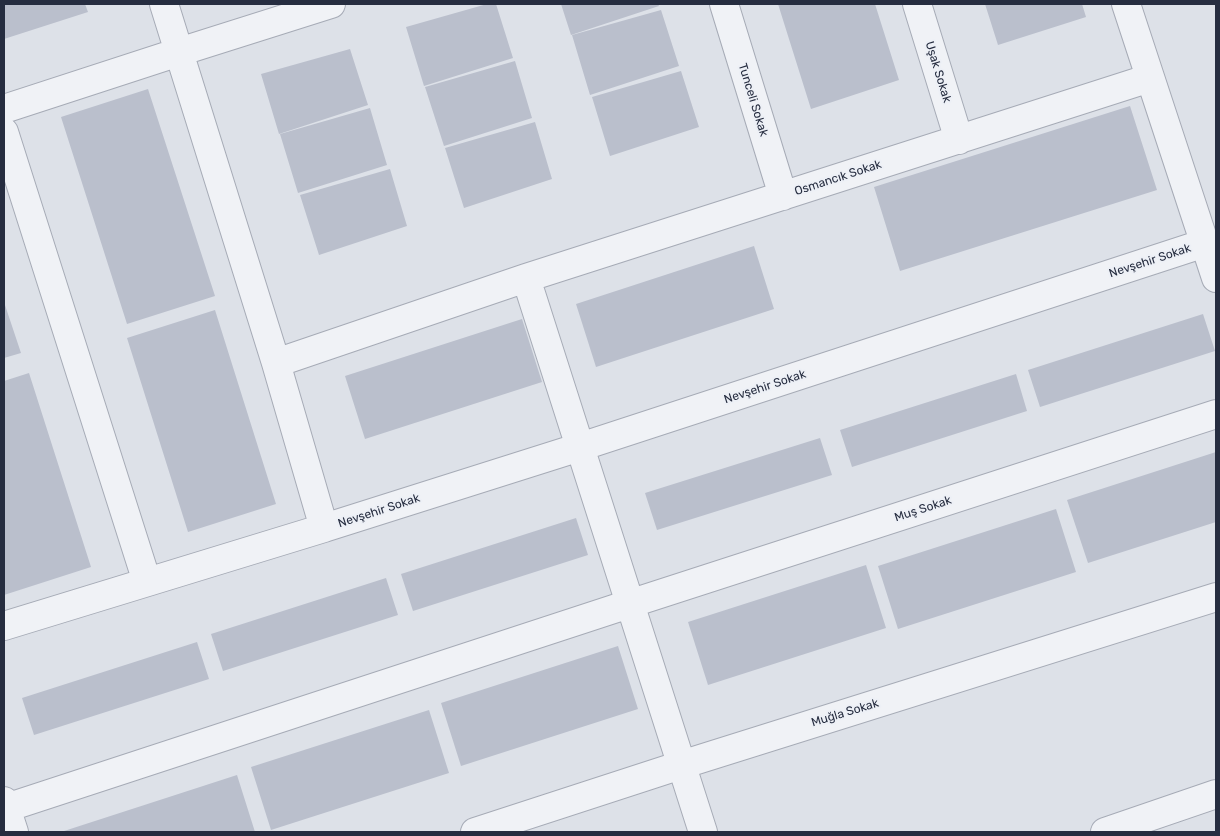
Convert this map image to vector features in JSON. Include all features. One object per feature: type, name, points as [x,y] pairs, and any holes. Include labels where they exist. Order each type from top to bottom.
[{"type":"street","points":[[164,4],[276,363],[324,528]]},
{"type":"street","points":[[4,110],[331,4]]},
{"type":"street","name":"Tunceli Sokak","points":[[724,4],[783,196]]},
{"type":"street","name":"Uşak Sokak","points":[[918,4],[959,140]]},
{"type":"street","points":[[1126,4],[1216,278]]},
{"type":"street","name":"Osmancık Sokak","points":[[276,363],[526,278],[1150,78]]},
{"type":"street","points":[[4,132],[146,582]]},
{"type":"street","name":"Nevşehir Sokak","points":[[4,626],[580,447],[1205,243]]},
{"type":"street","points":[[526,278],[703,832]]},
{"type":"street","name":"Muş Sokak","points":[[8,814],[629,604],[1216,414]]},
{"type":"street","name":"Muğla Sokak","points":[[474,832],[1216,597]]},
{"type":"street","points":[[1105,832],[1216,794]]},
{"type":"building","points":[[4,4],[85,4],[88,12],[4,39]]},
{"type":"building","points":[[487,4],[496,4],[513,58],[424,86],[406,27]]},
{"type":"building","points":[[561,4],[658,4],[659,6],[571,35]]},
{"type":"building","points":[[778,4],[875,4],[899,80],[811,109]]},
{"type":"building","points":[[985,4],[1082,4],[1086,17],[998,45]]},
{"type":"building","points":[[661,10],[679,66],[590,95],[572,35]]},
{"type":"building","points":[[350,49],[368,105],[279,134],[261,74]]},
{"type":"building","points":[[515,61],[532,118],[444,146],[425,87]]},
{"type":"building","points":[[681,71],[699,127],[610,156],[592,97]]},
{"type":"building","points":[[148,89],[215,296],[127,324],[61,117]]},
{"type":"building","points":[[1130,106],[1157,190],[900,271],[874,187]]},
{"type":"building","points":[[370,108],[387,165],[298,193],[280,134]]},
{"type":"building","points":[[535,122],[552,179],[464,208],[445,148]]},
{"type":"building","points":[[390,169],[407,226],[319,255],[300,195]]},
{"type":"building","points":[[754,246],[774,309],[596,367],[576,304]]},
{"type":"building","points":[[4,302],[21,353],[4,358]]},
{"type":"building","points":[[215,310],[276,504],[188,532],[127,338]]},
{"type":"building","points":[[1203,314],[1215,351],[1040,407],[1028,370]]},
{"type":"building","points":[[522,319],[542,382],[365,439],[345,376]]},
{"type":"building","points":[[29,373],[91,567],[4,595],[4,381]]},
{"type":"building","points":[[1016,374],[1027,411],[852,467],[840,430]]},
{"type":"building","points":[[820,438],[832,475],[657,530],[645,493]]},
{"type":"building","points":[[1216,452],[1216,522],[1088,563],[1067,500]]},
{"type":"building","points":[[1056,509],[1076,572],[898,629],[878,566]]},
{"type":"building","points":[[576,518],[588,555],[413,611],[401,574]]},
{"type":"building","points":[[866,565],[886,628],[708,685],[688,622]]},
{"type":"building","points":[[386,578],[398,615],[223,671],[211,634]]},
{"type":"building","points":[[197,642],[209,679],[34,735],[22,698]]},
{"type":"building","points":[[618,646],[638,709],[461,766],[441,703]]},
{"type":"building","points":[[429,710],[449,773],[271,830],[251,767]]},
{"type":"building","points":[[237,775],[255,832],[61,832]]}]
